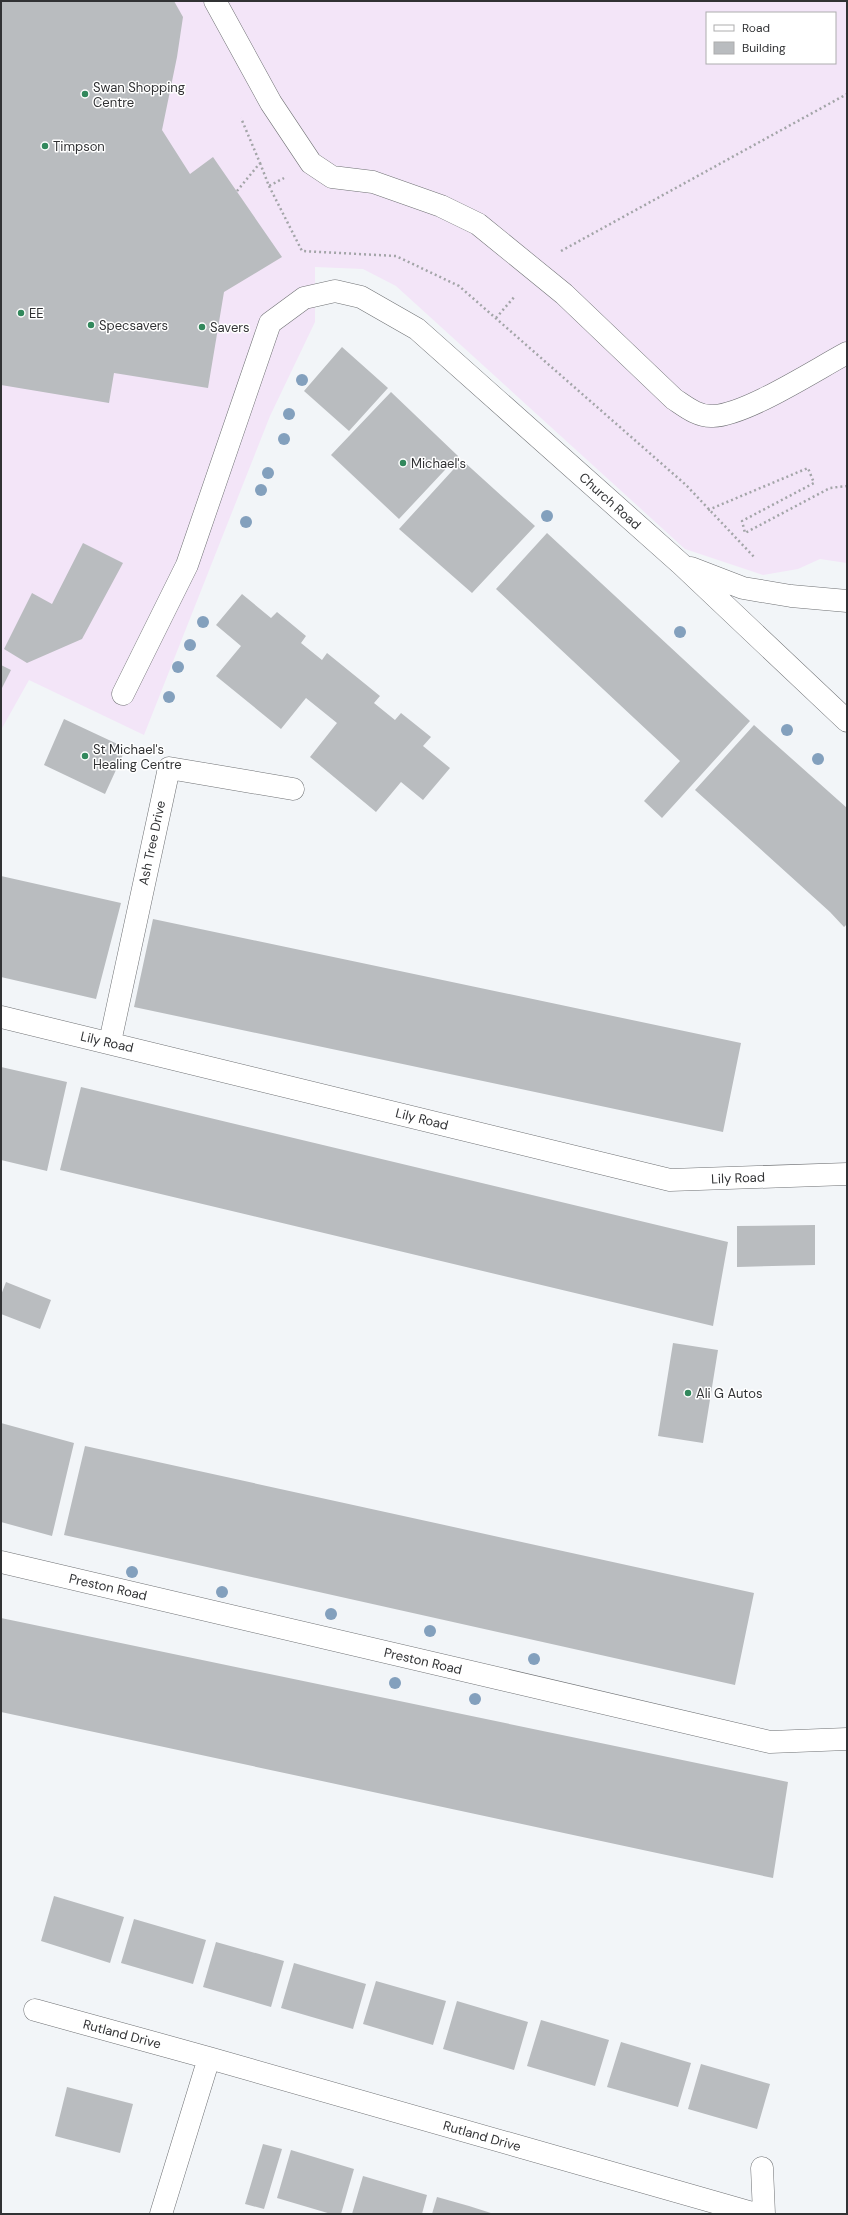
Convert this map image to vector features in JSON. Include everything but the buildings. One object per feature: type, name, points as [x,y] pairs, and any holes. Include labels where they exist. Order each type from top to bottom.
[{"type":"street","points":[[215,1],[271,103],[311,163],[332,177],[373,182],[441,206],[472,221],[564,294],[674,399],[693,413],[712,416],[742,409],[847,352]]},
{"type":"street","name":"Church Road","points":[[123,694],[187,565],[270,323],[304,298],[335,291],[361,297],[417,330],[681,564],[847,721]]},
{"type":"street","points":[[681,564],[743,588],[791,596],[847,601]]},
{"type":"street","name":"Ash Tree Drive","points":[[110,1042],[169,768],[293,789]]},
{"type":"street","name":"Lily Road","points":[[1,1017],[110,1042],[670,1180],[847,1174]]},
{"type":"street","name":"Preston Road","points":[[1,1562],[770,1742],[847,1739]]},
{"type":"street","name":"Rutland Drive","points":[[35,2010],[756,2214]]},
{"type":"street","points":[[161,2214],[209,2058]]},
{"type":"street","points":[[762,2168],[764,2214]]},
{"type":"path","points":[[536,272],[547,258],[847,94]]},
{"type":"path","points":[[237,191],[260,163],[240,114]]},
{"type":"path","points":[[269,186],[302,251],[396,256],[459,286],[686,485],[708,510],[745,547]]},
{"type":"path","points":[[708,510],[808,468],[814,483],[742,521],[745,533],[830,488],[847,486]]},
{"type":"shaded area","points":[[1,1],[847,1],[847,563],[820,559],[798,569],[763,575],[685,549],[396,286],[363,269],[315,267],[315,322],[270,416],[144,735],[29,680],[1,730]]},
{"type":"place","name":"Swan Shopping Centre","points":[[85,94]]},
{"type":"place","name":"Timpson","points":[[45,146]]},
{"type":"place","name":"EE","points":[[21,313]]},
{"type":"place","name":"Specsavers","points":[[91,325]]},
{"type":"place","name":"Savers","points":[[202,327]]},
{"type":"place","name":"Michael's","points":[[403,463]]},
{"type":"place","name":"St Michael's Healing Centre","points":[[85,756]]},
{"type":"place","name":"Ali G Autos","points":[[688,1393]]}]
